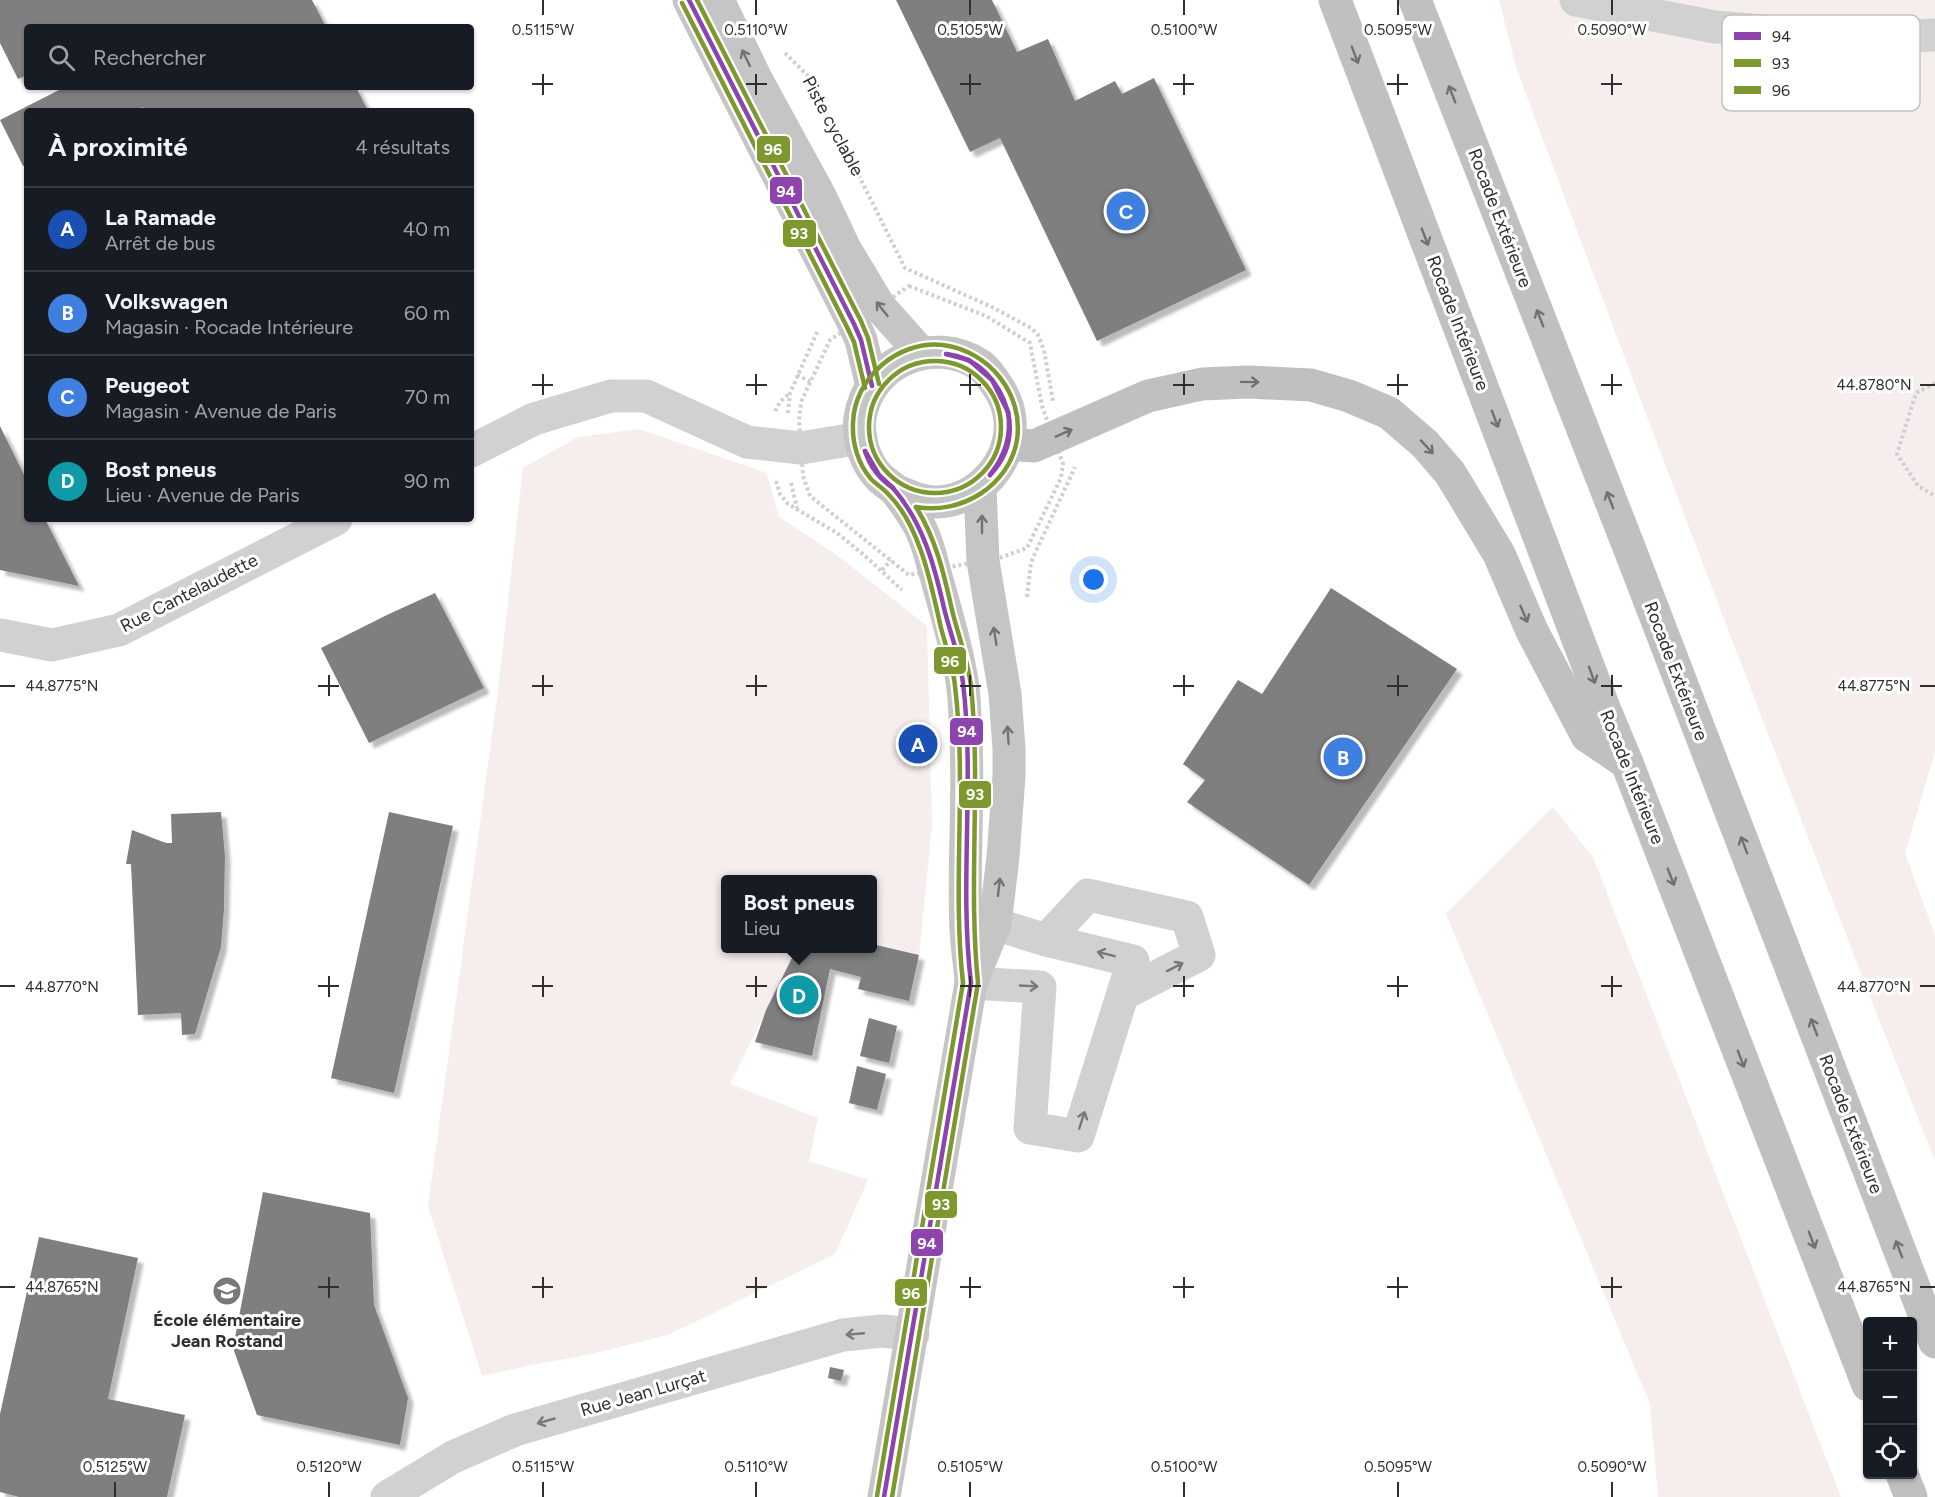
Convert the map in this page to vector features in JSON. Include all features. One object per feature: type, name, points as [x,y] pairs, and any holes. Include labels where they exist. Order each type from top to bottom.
[{"type":"highway","name":"Rocade Intérieure","points":[[1335,0],[1578,637],[1596,724],[1628,763],[1863,1372]]},
{"type":"highway","name":"Rocade Extérieure","points":[[1416,0],[1935,1342]]},
{"type":"highway","points":[[1008,444],[1034,446],[1149,396],[1202,384],[1248,382],[1311,385],[1350,396],[1389,413],[1425,444],[1450,473],[1499,554],[1532,631],[1554,674],[1596,724]]},
{"type":"highway","points":[[1904,1479],[1911,1497]]},
{"type":"main road","points":[[689,0],[854,324],[861,340],[872,386]]},
{"type":"main road","points":[[718,0],[756,80],[845,249],[880,307],[921,352]]},
{"type":"main road","points":[[895,490],[916,499],[938,502],[960,497],[980,487],[998,468],[1008,444],[1010,419],[1004,396],[981,366],[964,357],[946,352],[921,352],[902,359],[885,370],[872,386],[864,402],[860,420],[861,438],[867,458],[879,476],[895,490],[923,534],[935,571],[963,681],[968,777],[966,930],[971,983]]},
{"type":"main road","points":[[884,1497],[971,983],[994,924],[1003,857],[1009,749],[1005,693],[983,561],[980,487]]},
{"type":"street","points":[[1576,0],[1722,28]]},
{"type":"street","points":[[1920,36],[1935,35]]},
{"type":"street","points":[[474,449],[534,419],[610,396],[646,396],[747,442],[801,448],[861,438]]},
{"type":"street","name":"Rue Cantelaudette","points":[[0,635],[52,645],[119,630],[330,522]]},
{"type":"street","points":[[1046,939],[1088,895],[1186,917],[1199,955],[1123,994]]},
{"type":"street","points":[[971,983],[1040,987],[1030,1128],[1077,1136],[1133,961],[994,924]]},
{"type":"street","name":"Rue Jean Lurçat","points":[[387,1497],[453,1457],[515,1430],[843,1335],[882,1331],[913,1334]]},
{"type":"path","name":"Piste cyclable","points":[[785,53],[810,78],[901,262]]},
{"type":"path","points":[[790,393],[821,322]]},
{"type":"path","points":[[797,375],[811,382]]},
{"type":"path","points":[[1935,383],[1916,393],[1897,454],[1918,486],[1935,496]]},
{"type":"path","points":[[802,476],[810,496],[909,575],[935,571]]},
{"type":"path","points":[[797,508],[837,533],[899,586]]},
{"type":"path","points":[[1027,548],[1036,552]]},
{"type":"path","points":[[882,570],[891,560]]},
{"type":"shaded area","points":[[1499,0],[1935,0],[1935,752],[1905,853],[1935,935],[1935,1161],[1775,752],[1516,67]]},
{"type":"shaded area","points":[[639,429],[767,473],[779,517],[834,553],[927,626],[932,825],[919,955],[877,945],[877,875],[721,875],[721,953],[795,953],[730,1084],[818,1118],[809,1161],[868,1180],[835,1254],[668,1335],[592,1354],[482,1376],[428,1206],[498,691],[523,468],[578,437]]},
{"type":"shaded area","points":[[1553,807],[1593,857],[1841,1497],[1658,1497],[1650,1404],[1446,914]]},
{"type":"building","points":[[0,0],[312,0],[324,24],[24,24],[24,76],[18,79],[0,43]]},
{"type":"building","points":[[896,0],[992,0],[1017,52],[1048,39],[1075,101],[1115,81],[1122,94],[1154,78],[1246,270],[1097,341],[1000,138],[970,152]]},
{"type":"building","points":[[59,90],[358,90],[366,108],[24,108],[23,166],[0,120]]},
{"type":"building","points":[[0,426],[24,475],[24,522],[47,522],[79,586],[0,570]]},
{"type":"building","points":[[1331,588],[1457,669],[1309,885],[1187,802],[1205,780],[1183,764],[1238,680],[1262,694]]},
{"type":"building","points":[[435,593],[484,688],[369,743],[321,648]]},
{"type":"building","points":[[221,812],[225,856],[221,947],[195,1034],[182,1035],[181,1013],[138,1015],[131,864],[126,864],[132,830],[166,843],[172,843],[171,814]]},
{"type":"building","points":[[389,812],[453,826],[394,1093],[331,1078]]},
{"type":"building","points":[[877,945],[919,955],[909,1001],[858,989],[861,977],[830,969],[812,1056],[755,1042],[766,1010],[794,953],[877,953]]},
{"type":"building","points":[[869,1018],[897,1026],[889,1063],[860,1056]]},
{"type":"building","points":[[857,1066],[886,1074],[877,1110],[849,1103]]},
{"type":"building","points":[[263,1192],[370,1213],[374,1305],[408,1398],[400,1445],[257,1415],[233,1348]]},
{"type":"building","points":[[39,1237],[138,1258],[108,1399],[185,1415],[167,1497],[19,1497],[0,1492],[0,1414]]},
{"type":"building","points":[[830,1367],[844,1370],[841,1381],[828,1378]]},
{"type":"transit line","name":"94","points":[[689,0],[854,324],[861,340],[872,386]]},
{"type":"transit line","name":"96","points":[[697,0],[861,321],[868,338],[879,384]]},
{"type":"transit line","name":"93","points":[[682,3],[847,327],[854,342],[865,388]]},
{"type":"transit line","name":"96","points":[[877,1496],[963,983],[959,909],[960,760],[954,679],[924,560],[904,514],[887,493],[871,479],[859,460],[853,423],[855,407],[861,391],[882,365],[910,349],[926,345],[943,345],[975,356],[1000,378],[1009,391],[1015,407],[1018,423],[1017,440],[1004,471],[980,494],[950,506],[916,507]]},
{"type":"transit line","name":"94","points":[[946,354],[968,360],[986,373],[999,390],[1008,412]]},
{"type":"transit line","name":"94","points":[[946,354],[969,360],[992,380],[1008,412]]},
{"type":"transit line","name":"93","points":[[935,361],[960,366],[982,380],[996,402],[1001,427],[996,452],[982,474],[960,488],[935,493],[910,488],[888,474],[874,452],[869,427],[874,402],[888,380],[910,366],[935,361]]},
{"type":"transit line","name":"94","points":[[990,475],[1000,461],[1006,445],[1009,429],[1008,412]]},
{"type":"transit line","name":"94","points":[[990,475],[1001,461],[1007,445],[1010,429],[1008,412]]},
{"type":"transit line","name":"94","points":[[865,451],[879,475],[893,488]]},
{"type":"transit line","name":"94","points":[[865,451],[876,472],[893,488]]},
{"type":"transit line","name":"94","points":[[884,1497],[971,983],[966,908],[968,758],[962,673],[926,545],[912,515],[893,488]]},
{"type":"transit line","name":"93","points":[[892,1497],[978,983],[974,909],[975,760],[970,676],[938,557],[929,532],[916,507]]},
{"type":"place","name":"Peugeot","points":[[1126,211]]},
{"type":"place","name":"La Ramade","points":[[918,744]]},
{"type":"place","name":"Volkswagen","points":[[1343,757]]},
{"type":"place","name":"Bost pneus","points":[[799,995]]},
{"type":"place","name":"École élémentaire Jean Rostand","points":[[227,1291]]}]
